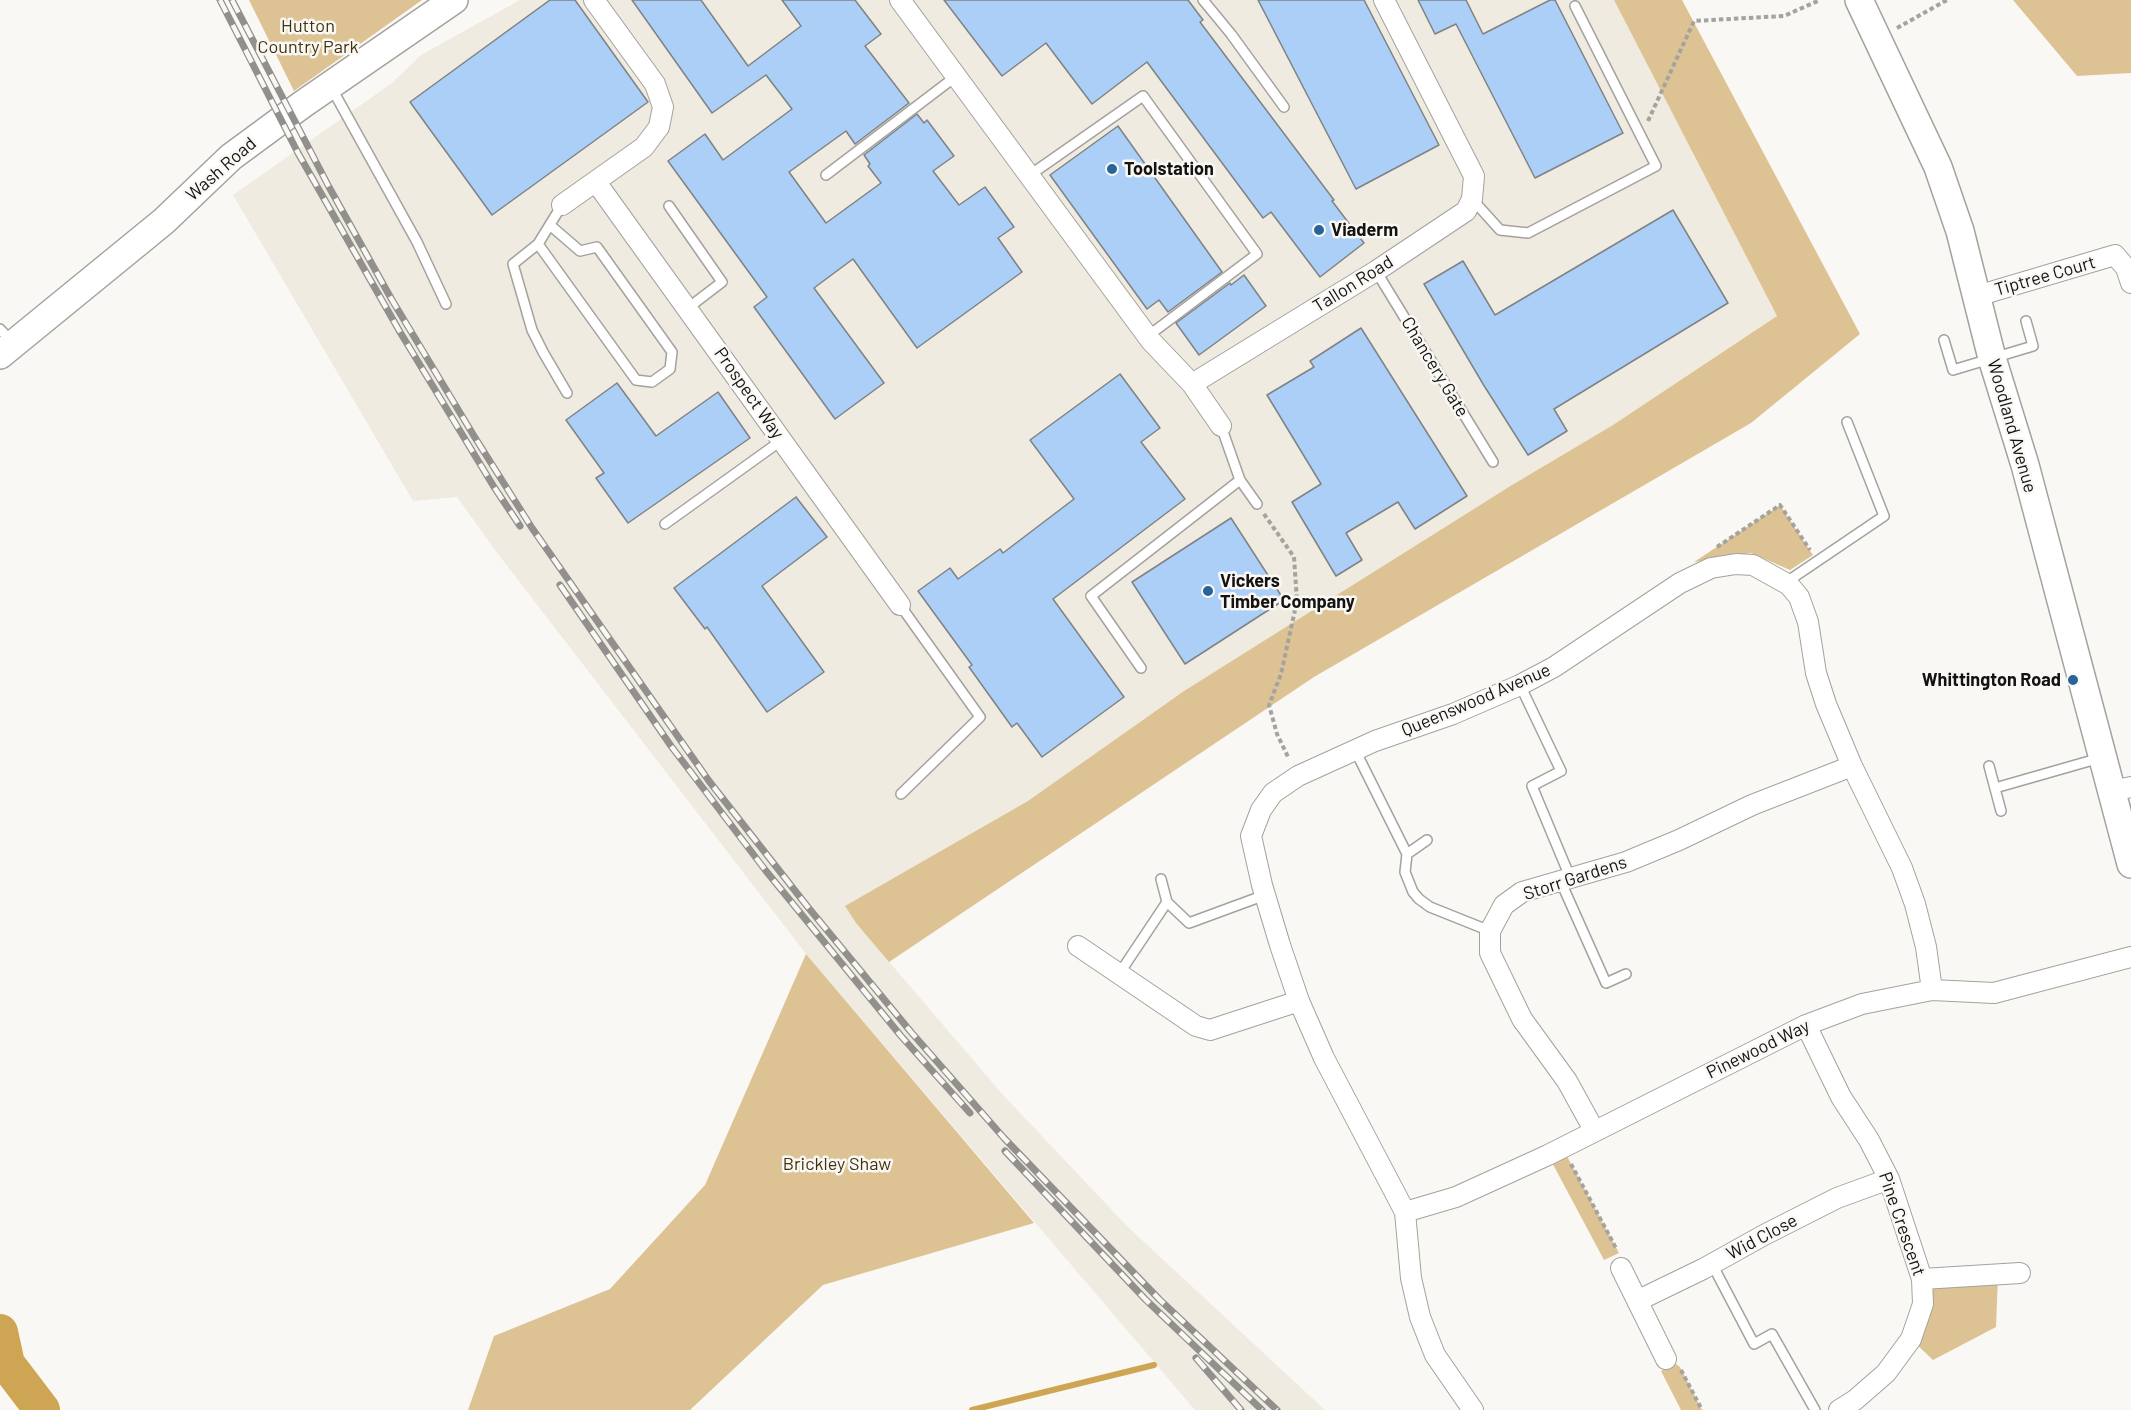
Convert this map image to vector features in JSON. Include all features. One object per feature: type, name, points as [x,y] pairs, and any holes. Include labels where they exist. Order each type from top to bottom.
[{"type":"street","name":"Wash Road","points":[[5,343],[164,221],[231,157],[329,85],[454,0]]},
{"type":"street","points":[[562,206],[644,147],[659,127],[663,106],[655,84],[594,0]]},
{"type":"street","points":[[900,0],[1148,336],[1192,384],[1221,426]]},
{"type":"street","points":[[1384,0],[1474,176],[1472,199]]},
{"type":"street","name":"Woodland Avenue","points":[[1859,0],[1938,167],[1960,231],[1992,358],[2025,465],[2103,757],[2121,789],[2131,864]]},
{"type":"street","name":"Prospect Way","points":[[596,182],[900,605]]},
{"type":"street","name":"Tallon Road","points":[[1192,384],[1376,271],[1466,211],[1472,199]]},
{"type":"street","name":"Tiptree Court","points":[[1977,296],[2115,255],[2126,268],[2131,284]]},
{"type":"street","name":"Queenswood Avenue","points":[[1405,1212],[1324,1058],[1299,1001],[1265,895],[1251,836],[1261,810],[1273,793],[1298,776],[1375,741],[1453,714],[1520,685],[1554,667],[1680,583],[1711,568],[1736,564],[1753,565],[1790,585],[1799,597],[1808,622],[1819,683],[1826,704],[1852,766],[1905,877],[1915,904],[1926,947],[1932,990]]},
{"type":"street","name":"Storr Gardens","points":[[1490,931],[1504,905],[1521,892],[1626,862],[1679,840],[1752,805],[1852,766]]},
{"type":"street","points":[[1490,931],[1490,953],[1517,1010],[1567,1081],[1594,1130]]},
{"type":"street","points":[[1078,946],[1196,1026],[1210,1030],[1299,1001]]},
{"type":"street","name":"Pinewood Way","points":[[1405,1212],[1456,1197],[1562,1147],[1806,1025],[1862,1004],[1932,990],[1994,993],[2131,957]]},
{"type":"street","name":"Pine Crescent","points":[[1806,1025],[1840,1097],[1869,1140],[1889,1179],[1922,1279],[1923,1304],[1911,1339],[1886,1373],[1855,1401],[1839,1410]]},
{"type":"street","name":"Wid Close","points":[[1637,1301],[1837,1198],[1889,1179]]},
{"type":"street","points":[[1405,1212],[1411,1278],[1420,1317],[1435,1355],[1473,1410]]},
{"type":"street","points":[[1621,1268],[1666,1359]]},
{"type":"street","points":[[1922,1279],[2020,1274]]},
{"type":"lane","points":[[1203,0],[1284,106]]},
{"type":"lane","points":[[1472,199],[1500,230],[1528,233],[1656,166],[1575,6]]},
{"type":"lane","points":[[826,175],[955,77]]},
{"type":"lane","points":[[329,85],[417,242],[446,304]]},
{"type":"lane","points":[[1030,175],[1143,96],[1150,105],[1257,254],[1148,336]]},
{"type":"lane","points":[[562,206],[538,244],[513,264],[532,330],[567,393]]},
{"type":"lane","points":[[669,206],[722,282],[688,308]]},
{"type":"lane","points":[[538,244],[636,380],[652,382],[670,369],[672,352],[597,247],[580,251],[551,226]]},
{"type":"lane","name":"Chancery Gate","points":[[1376,271],[1493,462]]},
{"type":"lane","points":[[1944,340],[1953,370],[2032,346],[2026,321]]},
{"type":"lane","points":[[1785,582],[1884,516],[1847,422]]},
{"type":"lane","points":[[1221,426],[1240,480],[1257,504]]},
{"type":"lane","points":[[665,524],[782,440]]},
{"type":"lane","points":[[1141,668],[1091,596],[1240,480]]},
{"type":"lane","points":[[900,605],[980,717],[901,794]]},
{"type":"lane","points":[[1520,685],[1561,771],[1532,786],[1565,879],[1606,983],[1626,974]]},
{"type":"lane","points":[[1355,750],[1407,854],[1404,872],[1419,899],[1440,912],[1490,931]]},
{"type":"lane","points":[[1995,788],[2103,757]]},
{"type":"lane","points":[[1989,766],[2001,811]]},
{"type":"lane","points":[[1407,854],[1427,840]]},
{"type":"lane","points":[[1161,879],[1167,902],[1189,922],[1265,895]]},
{"type":"lane","points":[[1119,974],[1167,902]]},
{"type":"lane","points":[[1712,1264],[1754,1344],[1772,1334],[1815,1410]]},
{"type":"path","points":[[1641,134],[1694,21],[1784,16],[1820,0]]},
{"type":"path","points":[[1878,39],[1947,0]]},
{"type":"path","points":[[1257,504],[1294,557],[1297,601],[1281,674],[1269,705],[1277,734],[1298,776]]},
{"type":"path","points":[[1713,549],[1780,505],[1817,561]]},
{"type":"path","points":[[1562,1147],[1619,1253],[1621,1268]]},
{"type":"path","points":[[1666,1359],[1680,1368],[1702,1410]]},
{"type":"shaded area","points":[[520,0],[1614,0],[1777,316],[1613,425],[1512,485],[1184,691],[856,923],[1004,1096],[1128,1227],[1325,1410],[1195,1410],[806,954],[498,554],[457,497],[413,501],[233,195],[392,83],[421,55]]},
{"type":"green space","name":"Hutton Country Park","points":[[249,0],[422,0],[294,91]]},
{"type":"green space","points":[[1614,0],[1682,0],[1860,334],[1751,423],[1314,677],[889,962],[856,923],[845,906],[1028,801],[1184,691],[1512,485],[1613,425],[1777,316]]},
{"type":"green space","points":[[2013,0],[2131,0],[2131,73],[2077,76]]},
{"type":"green space","points":[[1780,505],[1813,555],[1790,570],[1751,553],[1694,562]]},
{"type":"green space","name":"Brickley Shaw","points":[[806,954],[1034,1223],[823,1285],[690,1410],[468,1410],[494,1336],[610,1289],[705,1185]]},
{"type":"green space","points":[[1562,1147],[1619,1253],[1604,1260],[1548,1155]]},
{"type":"green space","points":[[1998,1275],[1996,1327],[1933,1360],[1911,1339],[1922,1279]]},
{"type":"green space","points":[[1676,1364],[1680,1367],[1702,1410],[1681,1410],[1661,1371]]},
{"type":"building","points":[[550,0],[575,0],[648,102],[492,215],[410,102]]},
{"type":"building","points":[[632,0],[701,0],[748,66],[801,26],[782,0],[855,0],[881,34],[865,46],[909,103],[855,144],[846,131],[789,172],[826,223],[881,183],[868,166],[870,164],[864,155],[917,114],[924,123],[927,120],[954,156],[933,171],[959,205],[985,187],[1014,227],[998,238],[1022,272],[917,348],[853,259],[814,288],[884,383],[835,419],[754,307],[767,297],[668,161],[705,134],[723,160],[792,109],[766,75],[712,113]]},
{"type":"building","points":[[944,0],[1188,0],[1203,20],[1200,22],[1364,243],[1320,277],[1271,212],[1263,218],[1147,62],[1092,104],[1046,43],[1002,76]]},
{"type":"building","points":[[1258,0],[1364,0],[1439,145],[1356,189]]},
{"type":"building","points":[[1418,0],[1466,0],[1483,34],[1550,0],[1555,0],[1623,133],[1535,178],[1456,24],[1435,34]]},
{"type":"building","points":[[1118,126],[1222,272],[1168,312],[1159,300],[1147,309],[1050,175]]},
{"type":"building","points":[[1673,210],[1728,303],[1554,409],[1567,431],[1528,455],[1424,284],[1463,261],[1495,315]]},
{"type":"building","points":[[1244,275],[1266,306],[1199,355],[1176,323]]},
{"type":"building","points":[[1361,328],[1467,496],[1415,529],[1398,502],[1346,533],[1362,560],[1336,576],[1292,502],[1321,484],[1267,395],[1314,367],[1310,361]]},
{"type":"building","points":[[1120,374],[1160,428],[1141,442],[1185,499],[1053,599],[1124,697],[1042,757],[1017,723],[1012,727],[969,667],[972,665],[918,591],[950,568],[958,579],[1000,549],[1003,553],[1074,499],[1030,440]]},
{"type":"building","points":[[617,383],[656,436],[718,392],[750,438],[628,523],[596,478],[604,473],[566,420]]},
{"type":"building","points":[[796,497],[827,537],[762,586],[824,672],[767,712],[707,627],[705,629],[674,588]]},
{"type":"building","name":"Vickers Timber Company","points":[[1231,518],[1284,600],[1185,664],[1132,582]]},
{"type":"waterway","points":[[0,1332],[7,1364],[42,1410]]},
{"type":"waterway","points":[[972,1410],[1154,1365]]},
{"type":"railway","points":[[220,0],[298,153],[400,332],[520,526]]},
{"type":"railway","points":[[232,0],[329,187],[392,300],[474,436],[532,528],[709,781],[807,906],[911,1032],[1004,1138],[1159,1299],[1277,1410]]},
{"type":"railway","points":[[560,585],[671,746],[766,871],[901,1036],[970,1113]]},
{"type":"railway","points":[[1005,1151],[1146,1300],[1262,1410]]},
{"type":"railway","points":[[1196,1358],[1241,1410]]},
{"type":"place","name":"Toolstation","points":[[1112,169]]},
{"type":"place","name":"Viaderm","points":[[1319,230]]},
{"type":"place","name":"Vickers Timber Company","points":[[1208,591]]},
{"type":"place","name":"Whittington Road","points":[[2073,680]]}]
